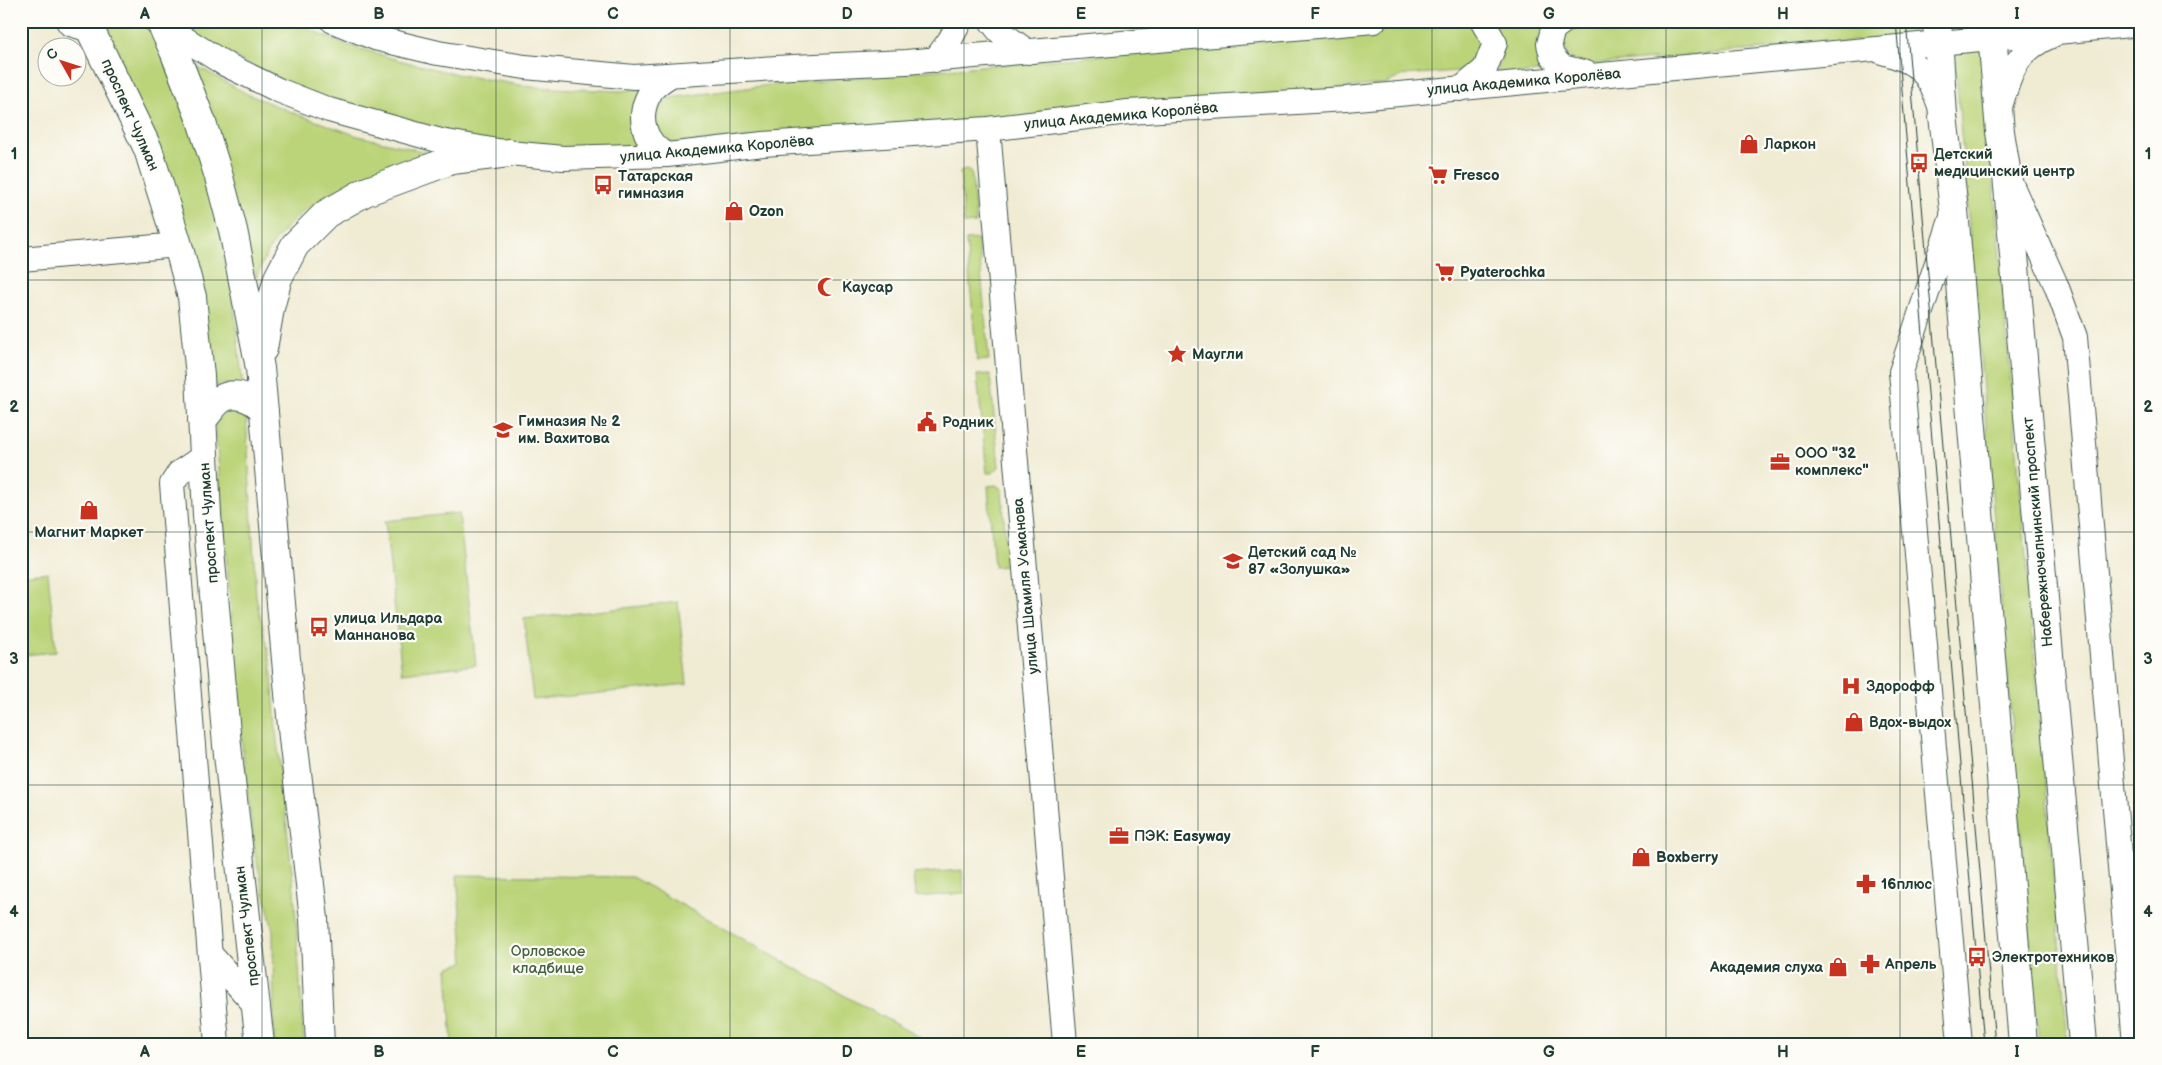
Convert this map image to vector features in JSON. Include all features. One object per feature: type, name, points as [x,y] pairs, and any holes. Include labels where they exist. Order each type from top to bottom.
[{"type":"main road","points":[[160,23],[201,120],[219,177],[233,230],[260,368],[293,738],[314,919],[320,1044]]},
{"type":"main road","name":"проспект Чулман","points":[[82,24],[148,149],[192,297],[227,745],[260,1044]]},
{"type":"main road","name":"Набережночелнинский проспект","points":[[1992,30],[2007,175],[2084,1044]]},
{"type":"main road","points":[[1938,33],[1943,116],[1954,210],[2023,1044]]},
{"type":"main road","points":[[260,368],[270,308],[278,278],[294,245],[326,214],[365,192],[452,160],[509,153]]},
{"type":"main road","points":[[202,421],[221,399],[234,396],[252,400],[264,410]]},
{"type":"street","points":[[333,21],[375,38],[438,53],[584,74],[634,77],[935,60],[1374,21]]},
{"type":"street","points":[[935,60],[950,40],[960,21]]},
{"type":"street","points":[[991,21],[999,32],[1028,52]]},
{"type":"street","points":[[1461,88],[1485,69],[1495,43],[1482,21]]},
{"type":"street","points":[[1564,21],[1553,29],[1549,44],[1552,56],[1562,67],[1595,75]]},
{"type":"street","name":"улица Академика Королёва","points":[[160,23],[225,64],[278,90],[330,110],[441,141],[509,153],[563,158],[666,155],[763,144],[988,129],[1128,112],[1346,99],[1874,50],[1938,33],[1992,30],[2060,32],[2141,24]]},
{"type":"street","points":[[1999,111],[2010,73],[2021,56],[2036,42],[2060,32]]},
{"type":"street","points":[[1874,50],[1904,58],[1919,69],[1932,84],[1943,116]]},
{"type":"street","points":[[666,155],[651,144],[645,134],[643,122],[646,102],[650,92],[671,75]]},
{"type":"street","name":"улица Шамиля Усманова","points":[[988,129],[1065,1044]]},
{"type":"street","points":[[2007,175],[2056,285],[2075,337],[2135,1044]]},
{"type":"street","points":[[1954,210],[1901,372],[1960,1044]]},
{"type":"street","points":[[21,259],[178,245]]},
{"type":"street","points":[[204,456],[179,473],[172,484],[217,1044]]},
{"type":"street","points":[[210,954],[257,1007]]},
{"type":"green space","points":[[97,21],[139,21],[153,32],[207,173],[231,278],[243,388],[221,384],[213,387],[204,313]]},
{"type":"green space","points":[[172,21],[291,21],[338,42],[398,60],[456,74],[531,87],[618,91],[643,89],[632,119],[645,149],[616,153],[470,143],[309,92],[264,73]]},
{"type":"green space","points":[[1493,21],[1544,29],[1542,60],[1546,71],[1496,76],[1501,59]]},
{"type":"green space","points":[[1596,21],[1921,21],[1923,35],[1585,65],[1578,63],[1565,50],[1564,38],[1567,32],[1575,25]]},
{"type":"green space","points":[[1951,21],[1978,21],[1979,29],[1952,32]]},
{"type":"green space","points":[[1467,23],[1476,26],[1483,44],[1482,54],[1469,70],[1404,75],[1385,84],[912,127],[672,143],[660,135],[657,124],[657,114],[661,105],[670,98],[777,84]]},
{"type":"green space","points":[[1982,49],[2068,1044],[2039,1044],[1954,51]]},
{"type":"green space","points":[[186,60],[247,94],[294,113],[358,136],[443,156],[371,176],[326,196],[305,210],[287,227],[269,250],[256,278]]},
{"type":"green space","points":[[969,170],[972,176],[976,223],[964,224],[960,171]]},
{"type":"green space","points":[[978,239],[989,360],[977,361],[966,240]]},
{"type":"green space","points":[[990,374],[999,467],[993,473],[987,473],[977,375]]},
{"type":"green space","points":[[240,408],[246,415],[256,597],[271,663],[277,741],[294,890],[304,1044],[274,1044],[273,931],[255,854],[242,744],[215,423],[228,410]]},
{"type":"green space","points":[[996,485],[1002,489],[1007,566],[994,567],[988,486]]},
{"type":"green space","points":[[459,513],[476,665],[402,673],[385,521]]},
{"type":"green space","points":[[48,572],[56,652],[21,655],[21,575]]},
{"type":"green space","points":[[678,602],[687,684],[533,700],[524,619]]},
{"type":"green space","points":[[962,870],[964,893],[915,897],[913,874]]},
{"type":"green space","name":"Орловское кладбище","points":[[457,875],[632,877],[931,1044],[452,1044],[447,968],[464,962]]},
{"type":"tram line","points":[[1896,21],[1984,1044]]},
{"type":"tram line","points":[[1906,21],[1995,1044]]},
{"type":"place","name":"Ларкон","points":[[1749,144]]},
{"type":"place","name":"Детский медицинский центр","points":[[1919,163]]},
{"type":"place","name":"Fresco","points":[[1438,175]]},
{"type":"place","name":"Татарская гимназия","points":[[603,185]]},
{"type":"place","name":"Ozon","points":[[734,211]]},
{"type":"place","name":"Pyaterochka","points":[[1445,272]]},
{"type":"place","name":"Каусар","points":[[827,287]]},
{"type":"place","name":"Маугли","points":[[1177,354]]},
{"type":"place","name":"Родник","points":[[927,422]]},
{"type":"place","name":"Гимназия № 2 им. Вахитова","points":[[503,430]]},
{"type":"place","name":"ООО \"32 комплекс\"","points":[[1780,462]]},
{"type":"place","name":"Магнит Маркет","points":[[89,510]]},
{"type":"place","name":"Детский сад № 87 «Золушка»","points":[[1233,561]]},
{"type":"place","name":"улица Ильдара Маннанова","points":[[319,627]]},
{"type":"place","name":"Здорофф","points":[[1851,686]]},
{"type":"place","name":"Вдох-выдох","points":[[1854,722]]},
{"type":"place","name":"ПЭК: Easyway","points":[[1119,836]]},
{"type":"place","name":"Boxberry","points":[[1641,857]]},
{"type":"place","name":"16плюс","points":[[1866,884]]},
{"type":"place","name":"Электротехников","points":[[1977,957]]},
{"type":"place","name":"Апрель","points":[[1870,964]]},
{"type":"place","name":"Академия слуха","points":[[1838,967]]}]
